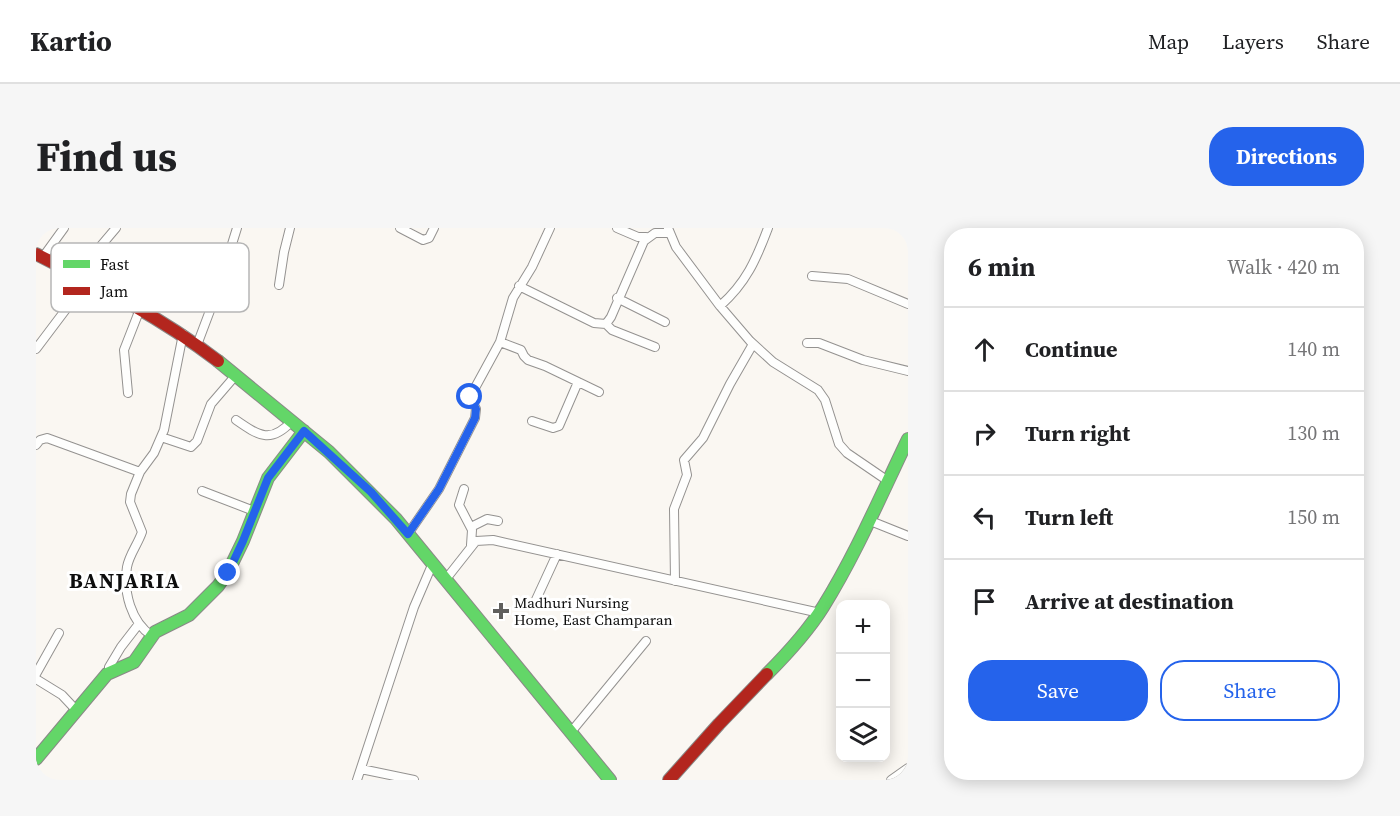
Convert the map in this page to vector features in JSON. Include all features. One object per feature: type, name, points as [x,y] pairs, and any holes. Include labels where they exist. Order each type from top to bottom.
[{"type":"street","points":[[40,255],[64,228]]},
{"type":"street","points":[[106,243],[116,228]]},
{"type":"street","points":[[232,243],[237,228]]},
{"type":"street","points":[[279,285],[290,228]]},
{"type":"street","points":[[400,228],[423,240],[429,238],[434,228]]},
{"type":"street","points":[[408,534],[439,489],[475,418],[476,409],[470,397],[500,342],[511,304],[550,228]]},
{"type":"street","points":[[617,228],[638,237],[646,237],[668,230],[676,247],[720,306],[753,344],[773,362],[818,390],[825,400],[839,444],[847,453],[888,481]]},
{"type":"street","points":[[720,306],[731,297],[748,275],[768,228]]},
{"type":"street","points":[[606,324],[646,237]]},
{"type":"street","points":[[812,276],[848,279],[908,304]]},
{"type":"street","points":[[519,286],[594,323],[606,324],[612,330],[655,347]]},
{"type":"street","points":[[617,298],[665,322]]},
{"type":"street","points":[[36,349],[60,312]]},
{"type":"street","points":[[128,393],[124,350],[139,312]]},
{"type":"street","points":[[145,312],[183,334],[236,375],[304,431],[371,492],[446,579],[610,780]]},
{"type":"street","points":[[197,345],[209,312]]},
{"type":"street","points":[[152,636],[138,625],[133,615],[127,582],[127,566],[142,532],[130,502],[140,472],[154,453],[161,437],[183,334]]},
{"type":"street","points":[[500,342],[522,350],[528,360],[599,392]]},
{"type":"street","points":[[807,343],[819,343],[863,360],[908,371]]},
{"type":"street","points":[[675,580],[673,519],[676,502],[687,475],[684,460],[703,438],[753,344]]},
{"type":"street","points":[[161,437],[191,447],[197,441],[211,404],[236,375]]},
{"type":"street","points":[[532,421],[553,428],[558,426],[578,382]]},
{"type":"street","points":[[236,420],[255,432],[268,436],[282,432],[291,421]]},
{"type":"street","points":[[36,759],[103,679],[111,672],[134,662],[158,629],[189,615],[218,586],[228,573],[268,478],[304,431]]},
{"type":"street","points":[[36,445],[40,440],[47,438],[140,472]]},
{"type":"street","points":[[669,780],[786,655],[819,613],[845,568],[908,439]]},
{"type":"street","points":[[464,489],[459,505],[471,527],[470,546]]},
{"type":"street","points":[[202,490],[254,511]]},
{"type":"street","points":[[471,527],[487,519],[498,521]]},
{"type":"street","points":[[868,520],[908,536]]},
{"type":"street","points":[[446,579],[476,541],[493,540],[819,613]]},
{"type":"street","points":[[534,604],[556,554]]},
{"type":"street","points":[[357,780],[414,607],[432,565]]},
{"type":"street","points":[[111,672],[110,667],[138,625]]},
{"type":"street","points":[[36,674],[59,633]]},
{"type":"street","points":[[571,732],[646,641]]},
{"type":"street","points":[[36,679],[62,695],[77,711]]},
{"type":"street","points":[[361,768],[414,780]]},
{"type":"street","points":[[891,780],[908,768]]},
{"type":"building","points":[[502,604],[508,611],[502,617],[496,610]]},
{"type":"traffic: fast","points":[[218,361],[329,452],[396,519],[610,780]]},
{"type":"traffic: fast","points":[[36,759],[107,674],[134,662],[155,632],[189,615],[218,586],[228,572],[243,541],[268,478],[304,431]]},
{"type":"traffic: fast","points":[[767,674],[797,642],[823,607],[857,545],[908,439]]},
{"type":"traffic: jam","points":[[36,254],[51,262]]},
{"type":"traffic: jam","points":[[143,312],[197,345],[218,361]]},
{"type":"traffic: jam","points":[[669,780],[767,674]]},
{"type":"place","name":"Madhuri Nursing Home, East Champaran","points":[[501,611]]},
{"type":"district","name":"BANJARIA","points":[[125,580]]},
{"type":"route","points":[[228,573],[268,478],[304,431],[371,492],[408,534],[439,489],[475,418],[476,409],[470,397]]}]
